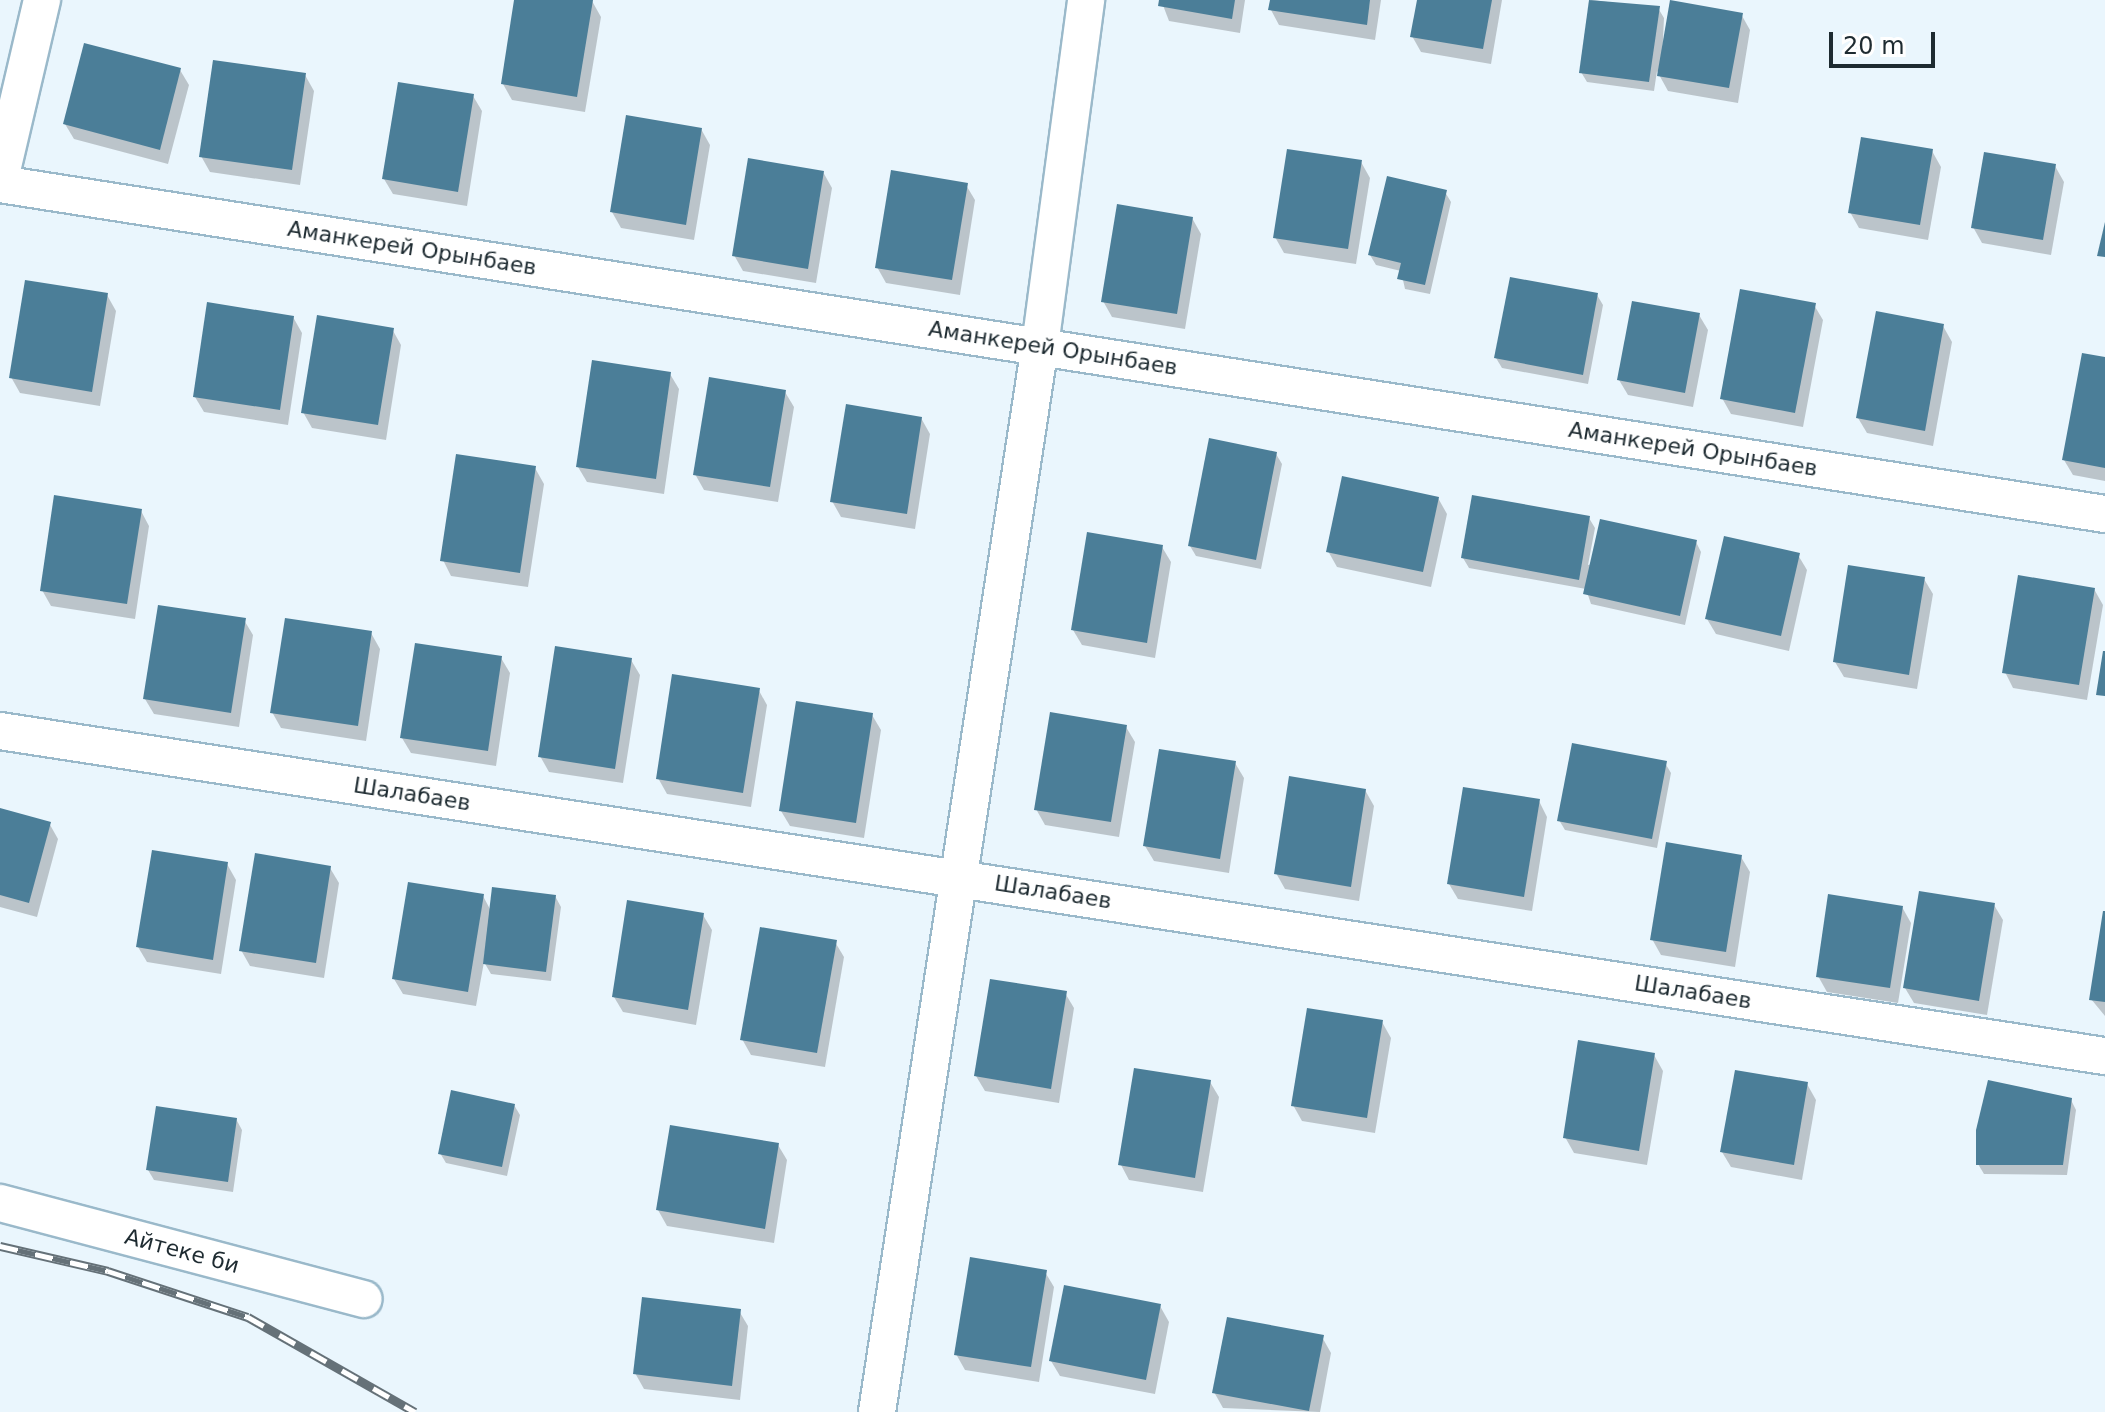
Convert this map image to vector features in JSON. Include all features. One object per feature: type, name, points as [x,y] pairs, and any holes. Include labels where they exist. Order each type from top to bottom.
[{"type":"street","points":[[0,181],[42,0]]},
{"type":"street","points":[[877,1412],[1040,346],[1086,0]]},
{"type":"street","name":"Аманкерей Орынбаев","points":[[0,181],[2105,514]]},
{"type":"street","name":"Шалабаев","points":[[0,731],[2105,1056]]},
{"type":"street","name":"Айтеке би","points":[[0,1203],[364,1299]]},
{"type":"building","points":[[514,0],[593,0],[577,97],[501,84]]},
{"type":"building","points":[[1159,0],[1235,0],[1232,19],[1158,6]]},
{"type":"building","points":[[1270,0],[1370,0],[1367,25],[1268,10]]},
{"type":"building","points":[[1417,0],[1492,0],[1483,49],[1410,37]]},
{"type":"building","points":[[1589,0],[1660,6],[1649,82],[1579,73]]},
{"type":"building","points":[[1670,0],[1743,13],[1729,88],[1657,76]]},
{"type":"building","points":[[84,43],[181,68],[160,150],[63,124]]},
{"type":"building","points":[[213,60],[306,73],[292,170],[199,157]]},
{"type":"building","points":[[398,82],[474,94],[458,192],[382,179]]},
{"type":"building","points":[[626,115],[702,128],[686,225],[610,212]]},
{"type":"building","points":[[1861,137],[1933,149],[1920,225],[1848,213]]},
{"type":"building","points":[[1287,149],[1362,160],[1348,249],[1273,238]]},
{"type":"building","points":[[1984,152],[2056,164],[2043,240],[1971,228]]},
{"type":"building","points":[[748,158],[824,171],[808,269],[732,256]]},
{"type":"building","points":[[891,170],[968,183],[952,280],[875,268]]},
{"type":"building","points":[[1387,176],[1447,190],[1425,285],[1397,279],[1401,263],[1368,255]]},
{"type":"building","points":[[1117,204],[1193,217],[1177,314],[1101,302]]},
{"type":"building","points":[[2105,222],[2105,257],[2097,256]]},
{"type":"building","points":[[1510,277],[1598,293],[1583,375],[1494,358]]},
{"type":"building","points":[[25,280],[108,293],[92,392],[9,378]]},
{"type":"building","points":[[1740,289],[1816,303],[1795,413],[1720,399]]},
{"type":"building","points":[[1632,301],[1700,313],[1685,393],[1617,380]]},
{"type":"building","points":[[207,302],[294,316],[280,410],[193,397]]},
{"type":"building","points":[[1876,311],[1944,324],[1925,431],[1856,418]]},
{"type":"building","points":[[317,315],[394,328],[378,425],[301,413]]},
{"type":"building","points":[[2082,353],[2105,357],[2105,468],[2062,460]]},
{"type":"building","points":[[592,360],[671,372],[656,479],[576,467]]},
{"type":"building","points":[[709,377],[786,390],[770,487],[693,475]]},
{"type":"building","points":[[846,404],[922,417],[907,514],[830,502]]},
{"type":"building","points":[[1209,438],[1277,452],[1256,560],[1188,546]]},
{"type":"building","points":[[456,454],[536,466],[520,573],[440,561]]},
{"type":"building","points":[[1342,476],[1439,497],[1423,572],[1326,552]]},
{"type":"building","points":[[54,495],[142,509],[127,604],[40,591]]},
{"type":"building","points":[[1472,495],[1590,516],[1579,580],[1461,558]]},
{"type":"building","points":[[1600,519],[1697,540],[1680,616],[1583,594]]},
{"type":"building","points":[[1087,532],[1163,545],[1147,643],[1071,630]]},
{"type":"building","points":[[1724,536],[1800,553],[1781,636],[1705,619]]},
{"type":"building","points":[[1848,565],[1925,577],[1909,675],[1833,662]]},
{"type":"building","points":[[2018,575],[2095,588],[2079,685],[2002,673]]},
{"type":"building","points":[[158,605],[246,618],[231,713],[143,699]]},
{"type":"building","points":[[285,618],[372,631],[358,726],[270,713]]},
{"type":"building","points":[[415,643],[502,656],[488,751],[400,738]]},
{"type":"building","points":[[555,646],[632,658],[615,769],[538,757]]},
{"type":"building","points":[[2105,651],[2105,696],[2096,695]]},
{"type":"building","points":[[672,674],[760,688],[743,793],[656,779]]},
{"type":"building","points":[[796,701],[873,713],[856,823],[779,811]]},
{"type":"building","points":[[1050,712],[1127,725],[1111,822],[1034,810]]},
{"type":"building","points":[[1572,743],[1667,761],[1652,839],[1557,821]]},
{"type":"building","points":[[1159,749],[1236,761],[1220,859],[1143,846]]},
{"type":"building","points":[[1289,776],[1366,789],[1351,887],[1274,874]]},
{"type":"building","points":[[1463,787],[1540,799],[1524,897],[1447,884]]},
{"type":"building","points":[[0,808],[51,822],[29,903],[0,895]]},
{"type":"building","points":[[1666,842],[1742,855],[1726,952],[1650,940]]},
{"type":"building","points":[[152,850],[228,862],[213,960],[136,947]]},
{"type":"building","points":[[255,853],[331,866],[316,963],[239,951]]},
{"type":"building","points":[[408,882],[484,894],[468,992],[392,979]]},
{"type":"building","points":[[492,887],[556,895],[546,972],[483,964]]},
{"type":"building","points":[[1919,891],[1995,903],[1979,1001],[1903,988]]},
{"type":"building","points":[[1828,894],[1903,906],[1890,988],[1816,977]]},
{"type":"building","points":[[627,900],[704,913],[688,1010],[612,997]]},
{"type":"building","points":[[2105,911],[2105,1002],[2089,1000]]},
{"type":"building","points":[[760,927],[837,940],[817,1053],[740,1040]]},
{"type":"building","points":[[990,979],[1067,991],[1051,1089],[974,1076]]},
{"type":"building","points":[[1307,1008],[1383,1020],[1367,1118],[1291,1106]]},
{"type":"building","points":[[1578,1040],[1655,1053],[1639,1151],[1563,1138]]},
{"type":"building","points":[[1134,1068],[1211,1080],[1195,1178],[1118,1165]]},
{"type":"building","points":[[1735,1070],[1808,1082],[1794,1165],[1720,1152]]},
{"type":"building","points":[[1988,1080],[2072,1098],[2063,1165],[1976,1165],[1976,1130]]},
{"type":"building","points":[[451,1090],[515,1104],[502,1167],[438,1154]]},
{"type":"building","points":[[156,1106],[237,1118],[228,1182],[146,1170]]},
{"type":"building","points":[[670,1125],[779,1143],[765,1229],[656,1210]]},
{"type":"building","points":[[970,1257],[1047,1270],[1031,1367],[954,1355]]},
{"type":"building","points":[[1064,1285],[1161,1304],[1146,1380],[1049,1361]]},
{"type":"building","points":[[642,1297],[741,1309],[732,1386],[633,1374]]},
{"type":"building","points":[[1227,1317],[1324,1335],[1309,1411],[1212,1393]]},
{"type":"railway","points":[[0,1246],[108,1271],[248,1317],[415,1412]]}]
